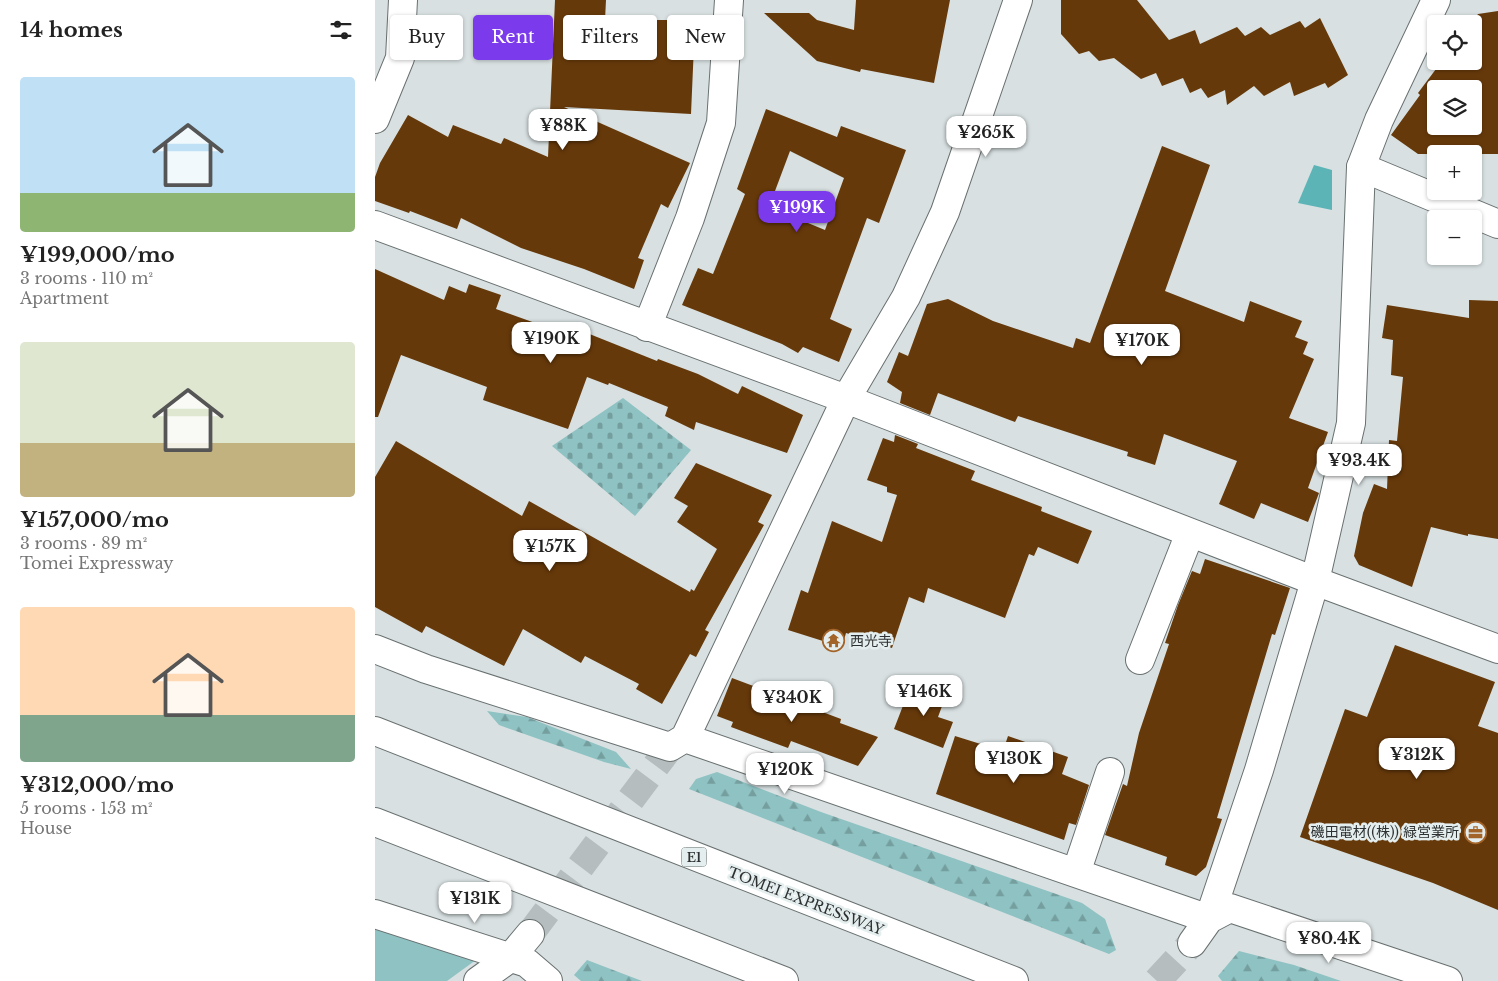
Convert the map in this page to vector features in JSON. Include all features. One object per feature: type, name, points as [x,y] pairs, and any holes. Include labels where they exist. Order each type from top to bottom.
[{"type":"main road","points":[[375,119],[400,58],[403,0]]},
{"type":"main road","points":[[647,327],[690,218],[721,123],[729,0]]},
{"type":"main road","points":[[375,649],[425,669],[670,747],[685,738],[845,399],[906,297],[945,212],[1018,0]]},
{"type":"main road","points":[[1192,943],[1209,919],[1259,770],[1315,581],[1351,423],[1361,167],[1379,120],[1435,0]]},
{"type":"main road","points":[[1361,167],[1498,224]]},
{"type":"main road","points":[[375,226],[845,399],[1315,581],[1498,649]]},
{"type":"main road","points":[[1140,660],[1190,533]]},
{"type":"main road","name":"TOMEI EXPRESSWAY","points":[[375,731],[1014,981]]},
{"type":"main road","points":[[685,738],[1209,919],[1230,908],[1448,981]]},
{"type":"main road","points":[[1076,874],[1110,772]]},
{"type":"main road","points":[[375,822],[784,981]]},
{"type":"main road","points":[[375,914],[527,963],[548,981]]},
{"type":"main road","points":[[477,981],[510,958],[530,934]]},
{"type":"green space","points":[[623,398],[691,450],[635,516],[552,446]]},
{"type":"green space","points":[[487,711],[527,717],[616,752],[631,769],[604,762],[499,725]]},
{"type":"green space","points":[[717,772],[821,812],[1082,903],[1105,919],[1116,950],[1109,954],[689,789],[696,779]]},
{"type":"green space","points":[[375,923],[480,957],[447,981],[375,981]]},
{"type":"green space","points":[[1239,951],[1294,965],[1341,981],[1222,981],[1218,976]]},
{"type":"green space","points":[[587,960],[642,981],[581,981],[574,975]]},
{"type":"shaded area","points":[[1314,165],[1332,170],[1332,210],[1298,203]]},
{"type":"building","points":[[555,0],[606,0],[605,15],[563,15],[563,60],[657,60],[657,20],[667,20],[667,60],[693,60],[691,114],[564,107],[690,163],[668,208],[661,204],[638,258],[644,260],[634,289],[584,269],[521,248],[461,218],[457,229],[410,211],[409,213],[375,201],[375,177],[380,163],[408,115],[448,137],[453,125],[501,144],[504,138],[548,157]]},
{"type":"building","points":[[856,0],[950,0],[934,83],[861,69],[860,72],[817,61],[764,13],[809,13],[817,20],[854,30]]},
{"type":"building","points":[[1061,0],[1137,0],[1169,40],[1195,30],[1200,44],[1237,27],[1245,36],[1261,27],[1270,35],[1300,21],[1305,28],[1320,18],[1348,75],[1328,88],[1325,83],[1294,96],[1290,82],[1264,96],[1254,86],[1227,105],[1225,90],[1208,98],[1201,88],[1190,93],[1183,78],[1162,86],[1156,73],[1141,79],[1114,58],[1099,61],[1089,51],[1079,54],[1061,34]]},
{"type":"building","points":[[1498,11],[1498,154],[1482,154],[1482,145],[1427,145],[1427,154],[1418,154],[1391,135],[1420,95],[1418,93],[1427,81],[1427,135],[1482,135],[1482,80],[1428,80],[1435,70],[1482,70],[1482,15],[1477,15]]},
{"type":"building","points":[[766,109],[837,137],[841,126],[906,150],[879,223],[867,218],[830,319],[852,329],[839,362],[803,347],[798,353],[782,344],[682,305],[698,268],[713,274],[745,194],[737,189]],"holes":[[[790,151],[844,178],[825,230],[769,207]]]},
{"type":"building","points":[[1162,146],[1210,165],[1165,291],[1244,322],[1250,301],[1302,321],[1295,337],[1308,342],[1303,354],[1314,359],[1289,418],[1328,432],[1308,488],[1319,493],[1308,522],[1261,503],[1254,519],[1219,504],[1237,461],[1164,434],[1155,465],[1127,456],[1128,452],[1018,416],[1015,422],[938,393],[930,415],[900,403],[902,392],[887,382],[899,352],[908,356],[927,304],[948,299],[993,321],[1073,348],[1076,338],[1090,343]]},
{"type":"building","points":[[375,269],[444,300],[449,286],[466,293],[469,284],[501,295],[496,309],[563,333],[567,325],[657,361],[658,359],[698,374],[738,394],[742,386],[803,415],[787,453],[696,422],[694,430],[665,416],[668,407],[609,383],[608,385],[587,377],[568,429],[483,400],[487,387],[401,355],[378,417],[375,417]]},
{"type":"building","points":[[1469,300],[1498,301],[1498,539],[1468,534],[1468,536],[1431,527],[1412,587],[1359,565],[1354,556],[1363,513],[1374,484],[1387,489],[1389,440],[1397,441],[1403,377],[1391,375],[1393,340],[1382,338],[1387,305],[1469,318]]},
{"type":"building","points":[[895,435],[918,444],[916,448],[975,471],[971,480],[1042,507],[1041,511],[1092,531],[1078,564],[1038,547],[1034,556],[1029,554],[1005,618],[928,588],[924,603],[909,597],[892,648],[846,633],[842,647],[788,630],[801,590],[808,593],[832,521],[882,542],[897,495],[887,492],[887,487],[867,480],[883,438],[894,442]]},
{"type":"building","points":[[396,441],[522,516],[529,501],[690,592],[691,589],[694,591],[717,549],[677,522],[688,506],[674,498],[696,463],[772,495],[758,522],[764,525],[705,630],[709,632],[696,657],[690,654],[662,704],[636,689],[639,684],[585,656],[581,663],[523,629],[504,666],[426,626],[422,633],[375,607],[375,477]]},
{"type":"building","points":[[1205,559],[1290,588],[1275,635],[1272,634],[1217,818],[1222,819],[1206,867],[1196,876],[1165,865],[1167,857],[1105,835],[1123,784],[1127,786],[1139,733],[1169,644],[1165,643],[1178,605],[1192,571],[1200,574]]},
{"type":"building","points":[[1395,645],[1495,682],[1478,726],[1498,733],[1498,910],[1433,883],[1300,837],[1345,709],[1367,717]]},
{"type":"building","points":[[732,678],[841,719],[840,723],[878,737],[858,766],[791,741],[788,748],[731,727],[733,722],[717,716]]},
{"type":"building","points":[[911,685],[945,698],[938,717],[953,722],[943,748],[894,729]]},
{"type":"building","points":[[955,736],[1003,751],[1008,736],[1068,757],[1062,774],[1089,785],[1076,825],[1069,823],[1064,840],[936,794]]},
{"type":"tunnel","points":[[530,934],[670,747]]},
{"type":"tunnel","points":[[1157,981],[1192,943]]},
{"type":"place","name":"西光寺","points":[[834,641]]},
{"type":"place","name":"磯田電材((株)) 緑営業所","points":[[1475,832]]}]
